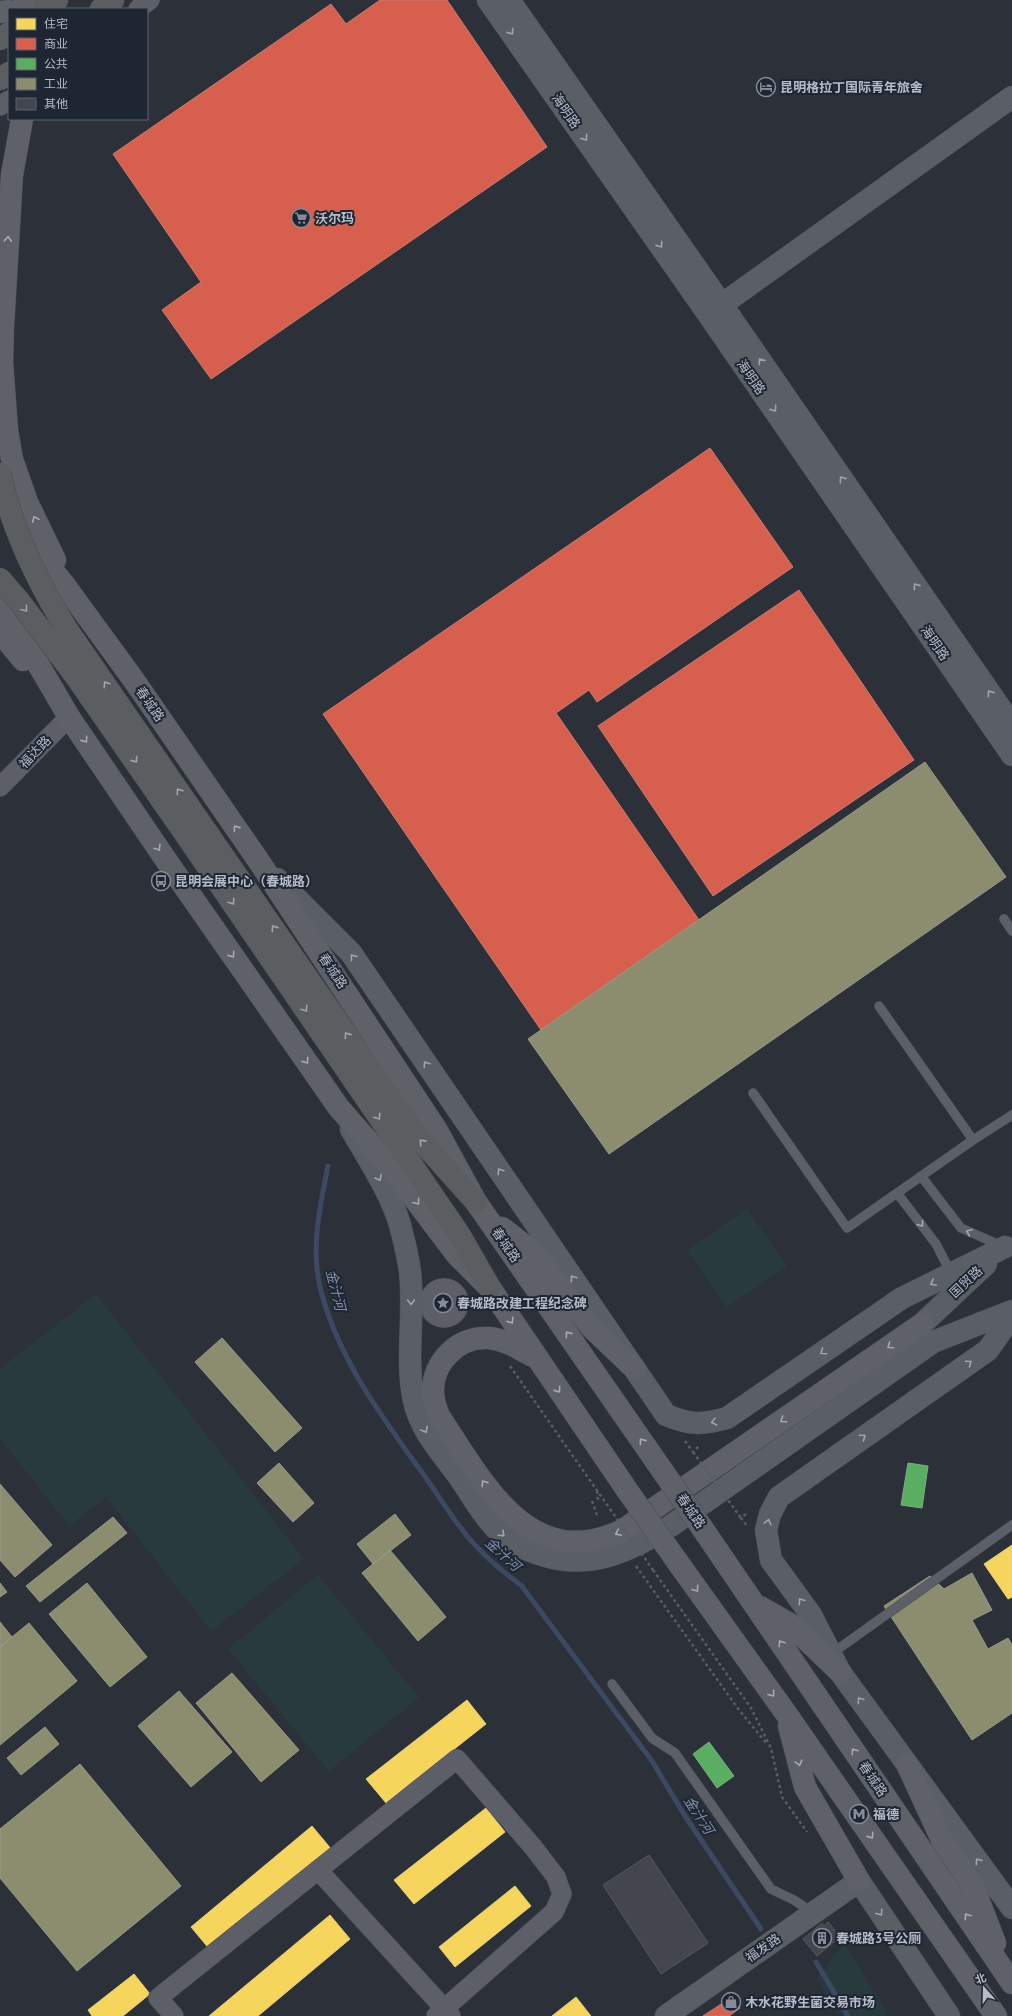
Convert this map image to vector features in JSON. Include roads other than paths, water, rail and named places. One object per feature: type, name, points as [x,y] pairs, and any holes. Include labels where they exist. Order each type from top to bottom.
[{"type":"highway","points":[[45,8],[57,0]]},
{"type":"highway","points":[[102,8],[113,0]]},
{"type":"highway","points":[[0,474],[12,518],[29,558],[50,601],[68,631],[194,829],[459,1234],[490,1288]]},
{"type":"highway","points":[[0,579],[19,601],[194,829],[416,1135],[482,1210]]},
{"type":"main road","points":[[24,8],[50,0]]},
{"type":"main road","points":[[53,8],[64,0]]},
{"type":"main road","points":[[93,8],[104,0]]},
{"type":"main road","name":"海明路","points":[[488,0],[715,309],[1012,725]]},
{"type":"main road","name":"海明路","points":[[509,0],[1012,755]]},
{"type":"main road","points":[[715,309],[1012,97]]},
{"type":"main road","points":[[22,120],[12,175],[3,327],[3,369],[7,430],[12,459],[27,502],[49,550],[127,671]]},
{"type":"main road","name":"春城路","points":[[0,508],[63,583],[127,671],[258,860],[436,1129],[482,1210],[707,1535],[1011,1981]]},
{"type":"main road","points":[[0,599],[69,716],[168,863],[339,1108],[383,1185],[400,1223],[410,1272],[412,1385],[418,1416],[436,1446],[492,1523],[504,1537],[519,1546],[541,1555],[572,1562],[608,1558],[643,1544],[933,1342],[1012,1311]]},
{"type":"main road","points":[[0,632],[69,716]]},
{"type":"main road","points":[[258,860],[351,953],[666,1415],[694,1424],[706,1424],[727,1418],[902,1298],[1009,1245]]},
{"type":"main road","points":[[339,1108],[389,1164],[458,1255],[490,1288],[536,1358],[627,1490],[785,1712],[996,2016]]},
{"type":"main road","points":[[482,1210],[533,1252],[591,1327],[635,1369]]},
{"type":"main road","name":"国贸路","points":[[536,1358],[506,1342],[496,1339],[486,1338],[465,1342],[452,1350],[441,1362],[433,1382],[434,1404],[439,1416],[485,1484],[504,1507],[520,1522],[554,1540],[571,1543],[606,1539],[623,1530],[922,1324],[1009,1245]]},
{"type":"main road","points":[[1012,1316],[988,1350],[779,1497],[770,1514],[766,1530],[771,1560],[811,1615],[835,1663],[1012,1908]]},
{"type":"main road","points":[[755,1605],[790,1624],[835,1663]]},
{"type":"main road","points":[[785,1712],[805,1787],[859,1881],[949,2016]]},
{"type":"main road","points":[[907,1764],[942,1840],[973,1886],[1011,1981]]},
{"type":"main road","name":"福发路","points":[[666,2016],[859,1881]]},
{"type":"street","points":[[139,8],[150,0]]},
{"type":"street","name":"福达路","points":[[0,787],[69,716]]},
{"type":"street","points":[[174,2016],[158,1998],[318,1870],[457,1759],[533,1847],[556,1877],[562,1894],[554,1912],[444,2014],[318,1870]]},
{"type":"lane","points":[[1004,920],[1012,930]]},
{"type":"lane","points":[[879,1006],[972,1140]]},
{"type":"lane","points":[[753,1093],[847,1228],[972,1140],[1012,1115]]},
{"type":"lane","points":[[921,1176],[961,1228],[1009,1245]]},
{"type":"lane","points":[[897,1193],[936,1244],[952,1273]]},
{"type":"lane","points":[[835,1663],[1012,1525]]},
{"type":"lane","points":[[612,1684],[652,1738],[675,1753],[771,1889],[794,1900],[813,1913]]},
{"type":"waterway","name":"金汁河","points":[[328,1166],[317,1228],[316,1260],[318,1275],[328,1315],[338,1339],[361,1384],[460,1527],[486,1556],[521,1585],[652,1761],[685,1816],[761,1929]]},
{"type":"waterway","name":"金汁河","points":[[816,1962],[848,2016]]},
{"type":"place","name":"昆明格拉丁国际青年旅舍","points":[[766,87]]},
{"type":"place","name":"沃尔玛","points":[[301,218]]},
{"type":"place","name":"昆明会展中心（春城路）","points":[[161,881]]},
{"type":"place","name":"春城路改建工程纪念碑","points":[[443,1303]]},
{"type":"place","name":"福德","points":[[859,1814]]},
{"type":"place","name":"春城路3号公厕","points":[[822,1938]]},
{"type":"place","name":"木水花野生菌交易市场","points":[[731,2002]]}]
